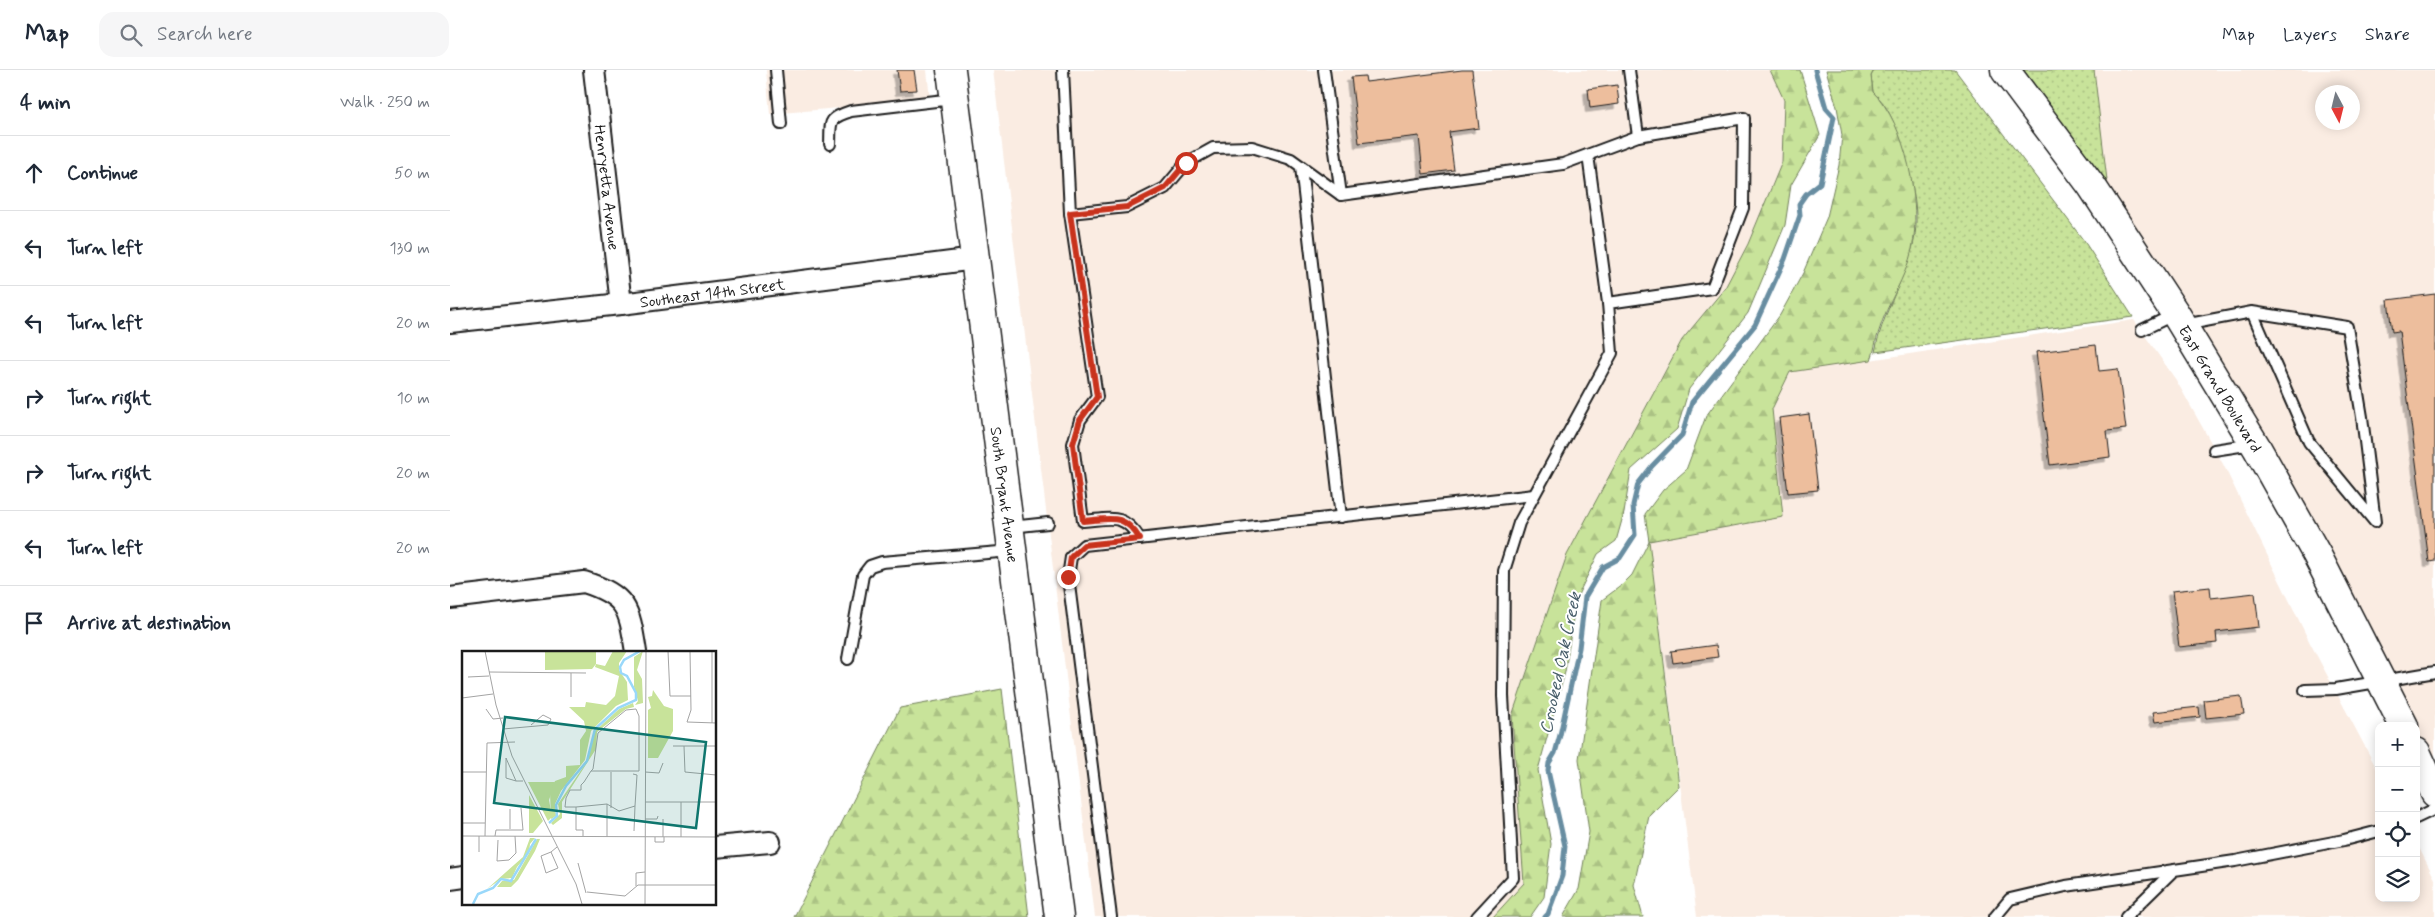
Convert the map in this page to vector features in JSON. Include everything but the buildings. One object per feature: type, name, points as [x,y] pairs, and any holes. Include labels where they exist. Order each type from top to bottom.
[{"type":"street","name":"Henryetta Avenue","points":[[594,70],[621,304]]},
{"type":"street","name":"South Bryant Avenue","points":[[951,70],[1059,917]]},
{"type":"street","name":"East Grand Boulevard","points":[[2005,70],[2092,185],[2179,319],[2254,443],[2317,555],[2402,722]]},
{"type":"street","name":"Southeast 14th Street","points":[[450,322],[621,304],[974,259]]},
{"type":"street","points":[[450,598],[584,582],[600,587],[619,598],[629,611],[636,651]]},
{"type":"street","points":[[2420,761],[2435,793]]},
{"type":"street","points":[[716,847],[770,842]]},
{"type":"lane","points":[[776,70],[781,124]]},
{"type":"lane","points":[[1063,70],[1070,213],[1097,397],[1080,420],[1073,444],[1083,521],[1121,519],[1134,528],[1140,539]]},
{"type":"lane","points":[[1324,70],[1341,195]]},
{"type":"lane","points":[[1629,70],[1638,136]]},
{"type":"lane","points":[[830,144],[831,122],[835,116],[851,111],[954,98]]},
{"type":"lane","points":[[1070,213],[1127,207],[1165,188],[1186,163],[1213,148],[1252,147],[1291,159],[1341,195],[1562,164],[1638,136],[1744,118],[1743,208],[1712,288],[1608,303]]},
{"type":"lane","points":[[1477,917],[1513,878],[1503,696],[1504,571],[1519,523],[1612,352],[1608,303],[1588,155]]},
{"type":"lane","points":[[1301,167],[1341,517]]},
{"type":"lane","points":[[2142,330],[2179,319],[2252,312],[2347,327],[2362,417],[2375,522],[2309,442],[2252,312]]},
{"type":"lane","points":[[2214,450],[2254,443]]},
{"type":"lane","points":[[1111,917],[1068,577],[1071,557],[1084,545],[1534,495]]},
{"type":"lane","points":[[848,659],[863,575],[870,566],[882,562],[1011,539],[1048,523]]},
{"type":"lane","points":[[2305,690],[2336,689],[2435,672]]},
{"type":"lane","points":[[2420,816],[2435,808]]},
{"type":"lane","points":[[1995,917],[2010,899],[2112,878],[2235,861],[2344,840],[2375,832]]},
{"type":"lane","points":[[2126,917],[2174,870]]},
{"type":"shaded area","points":[[766,70],[927,70],[930,100],[770,114]]},
{"type":"shaded area","points":[[993,70],[1770,70],[1784,100],[1782,162],[1748,244],[1725,288],[1682,340],[1567,555],[1512,716],[1524,883],[1493,917],[1095,917]]},
{"type":"shaded area","points":[[2093,70],[2435,70],[2435,769],[2420,737],[2420,722],[2413,722],[2108,189]]},
{"type":"shaded area","points":[[2134,320],[2176,380],[2223,464],[2308,639],[2375,765],[2375,902],[2420,902],[2420,850],[2435,879],[2435,917],[1697,917],[1649,541],[1783,517],[1772,409],[1790,372]]},
{"type":"green space","points":[[1770,70],[1800,70],[1820,135],[1791,185],[1785,225],[1748,313],[1689,389],[1677,429],[1631,470],[1624,513],[1616,541],[1598,554],[1576,599],[1565,672],[1538,770],[1551,844],[1544,897],[1530,917],[1493,917],[1524,883],[1512,716],[1567,555],[1682,340],[1725,288],[1748,244],[1782,162],[1784,100]]},
{"type":"green space","points":[[1826,70],[1874,70],[1871,76],[1873,92],[1885,106],[1894,123],[1909,166],[1913,188],[1915,231],[1909,260],[1882,321],[1871,360],[1790,372],[1772,409],[1783,517],[1649,541],[1645,514],[1663,490],[1686,470],[1706,416],[1780,315],[1803,273],[1827,217],[1839,165],[1842,135],[1837,107]]},
{"type":"green space","points":[[1874,70],[1955,70],[2084,241],[2133,317],[1875,352],[1886,314],[1911,252],[1916,227],[1916,214],[1910,176],[1895,127],[1889,112],[1873,92],[1871,76]]},
{"type":"green space","points":[[2022,70],[2094,70],[2108,189]]},
{"type":"green space","points":[[1649,541],[1679,786],[1649,816],[1634,885],[1643,917],[1563,917],[1579,889],[1589,832],[1579,759],[1602,600],[1632,575]]},
{"type":"green space","points":[[1002,689],[1029,917],[794,917],[900,708]]},
{"type":"waterway","name":"Crooked Oak Creek","points":[[1545,917],[1548,914],[1562,876],[1565,846],[1548,771],[1549,763],[1555,753],[1560,735],[1579,648],[1585,597],[1603,567],[1620,558],[1635,535],[1633,505],[1638,484],[1652,466],[1682,435],[1692,402],[1755,325],[1785,259],[1800,215],[1799,204],[1806,194],[1820,183],[1834,117],[1826,108],[1815,70]]},
{"type":"route","points":[[1068,577],[1071,557],[1084,545],[1140,539],[1134,528],[1121,519],[1083,521],[1073,444],[1080,420],[1097,397],[1070,213],[1127,207],[1165,188],[1186,163]]}]
